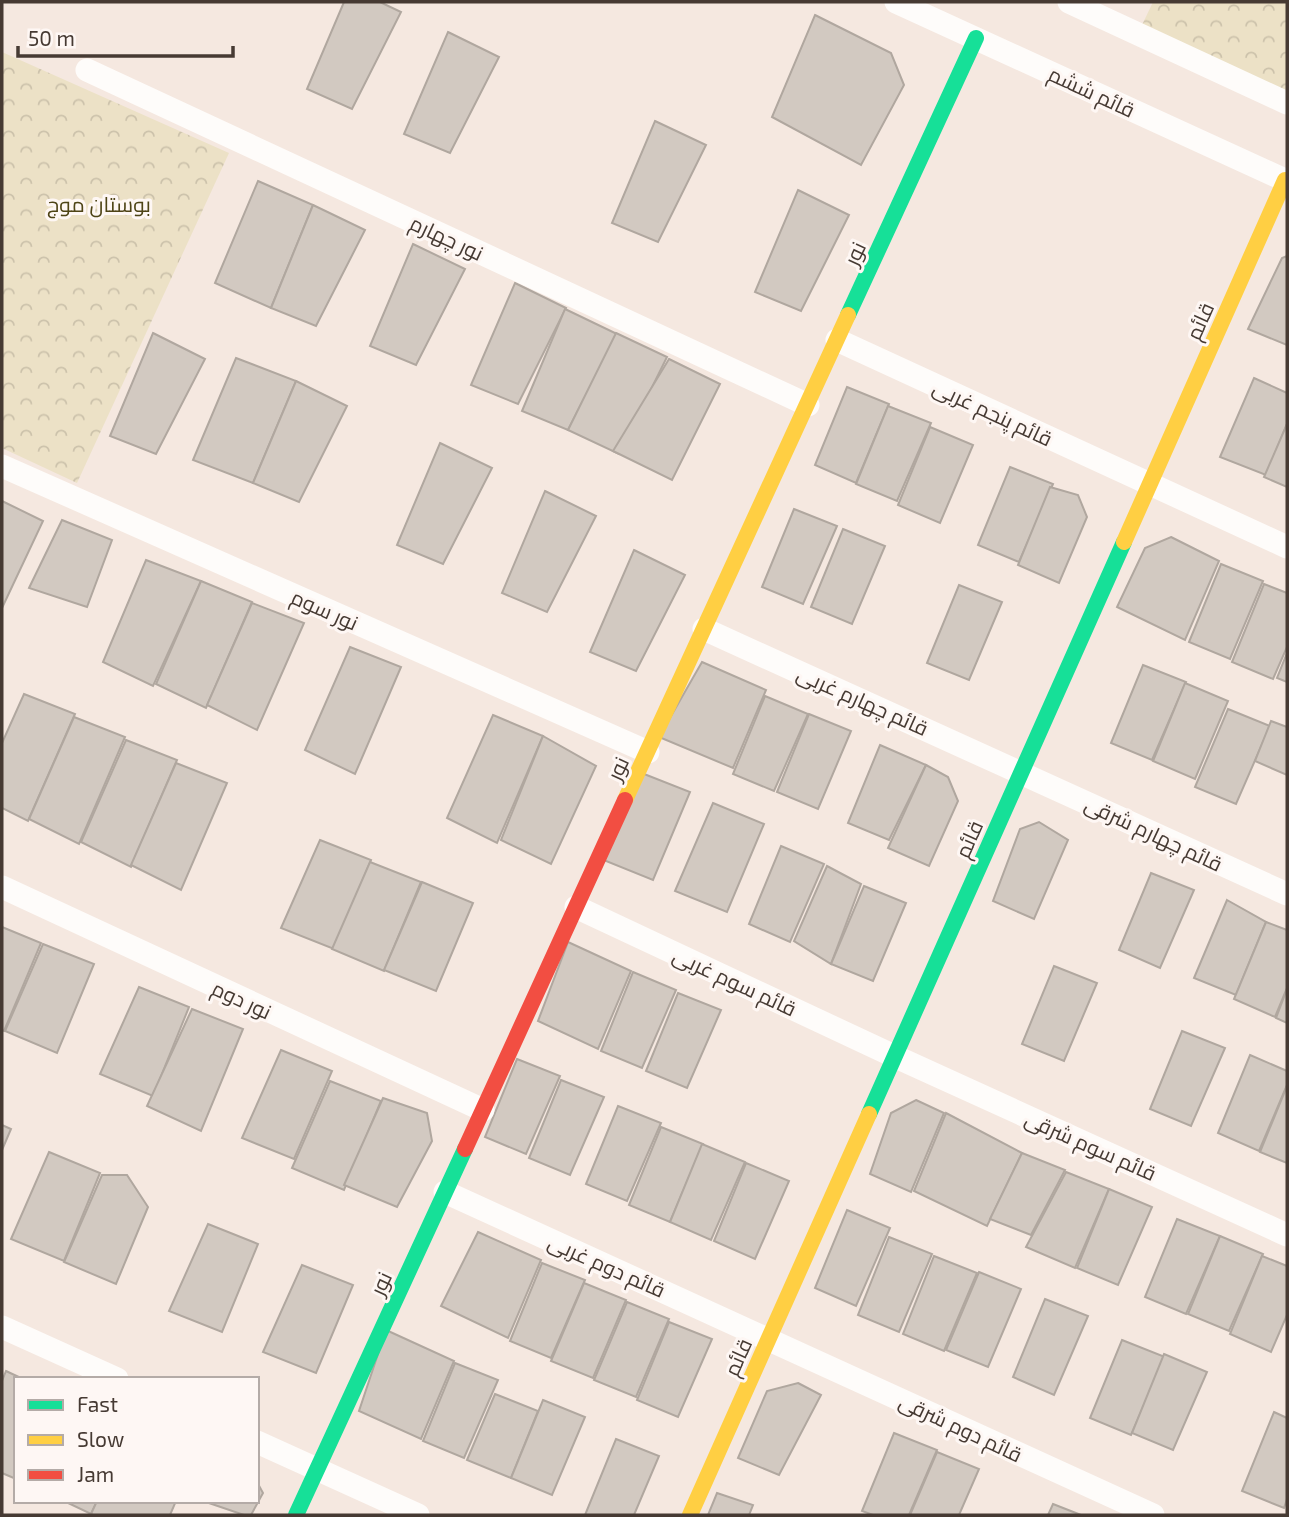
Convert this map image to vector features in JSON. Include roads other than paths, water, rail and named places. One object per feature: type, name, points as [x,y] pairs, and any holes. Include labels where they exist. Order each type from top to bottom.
[{"type":"street","name":"قائم ششم","points":[[896,2],[1286,181]]},
{"type":"street","points":[[1069,2],[1287,103]]},
{"type":"street","name":"نور","points":[[296,1515],[976,38]]},
{"type":"street","name":"نور چهارم","points":[[87,70],[808,405]]},
{"type":"street","name":"قائم","points":[[690,1515],[1286,181]]},
{"type":"street","name":"قائم پنجم غربی","points":[[838,340],[1287,547]]},
{"type":"street","name":"نور سوم","points":[[2,467],[648,752]]},
{"type":"street","name":"قائم چهارم غربی","points":[[704,629],[1021,772]]},
{"type":"street","name":"قائم چهارم شرقی","points":[[1021,772],[1287,894]]},
{"type":"street","name":"نور دوم","points":[[2,887],[482,1110]]},
{"type":"street","name":"قائم سوم غربی","points":[[576,907],[894,1056]]},
{"type":"street","name":"قائم سوم شرقی","points":[[894,1056],[1287,1235]]},
{"type":"street","name":"قائم دوم غربی","points":[[445,1192],[769,1338]]},
{"type":"street","points":[[2,1327],[113,1377]]},
{"type":"street","name":"قائم دوم شرقی","points":[[769,1338],[1153,1515]]},
{"type":"street","points":[[259,1443],[418,1515]]},
{"type":"park label","name":"بوستان موج","points":[[99,203]]}]
